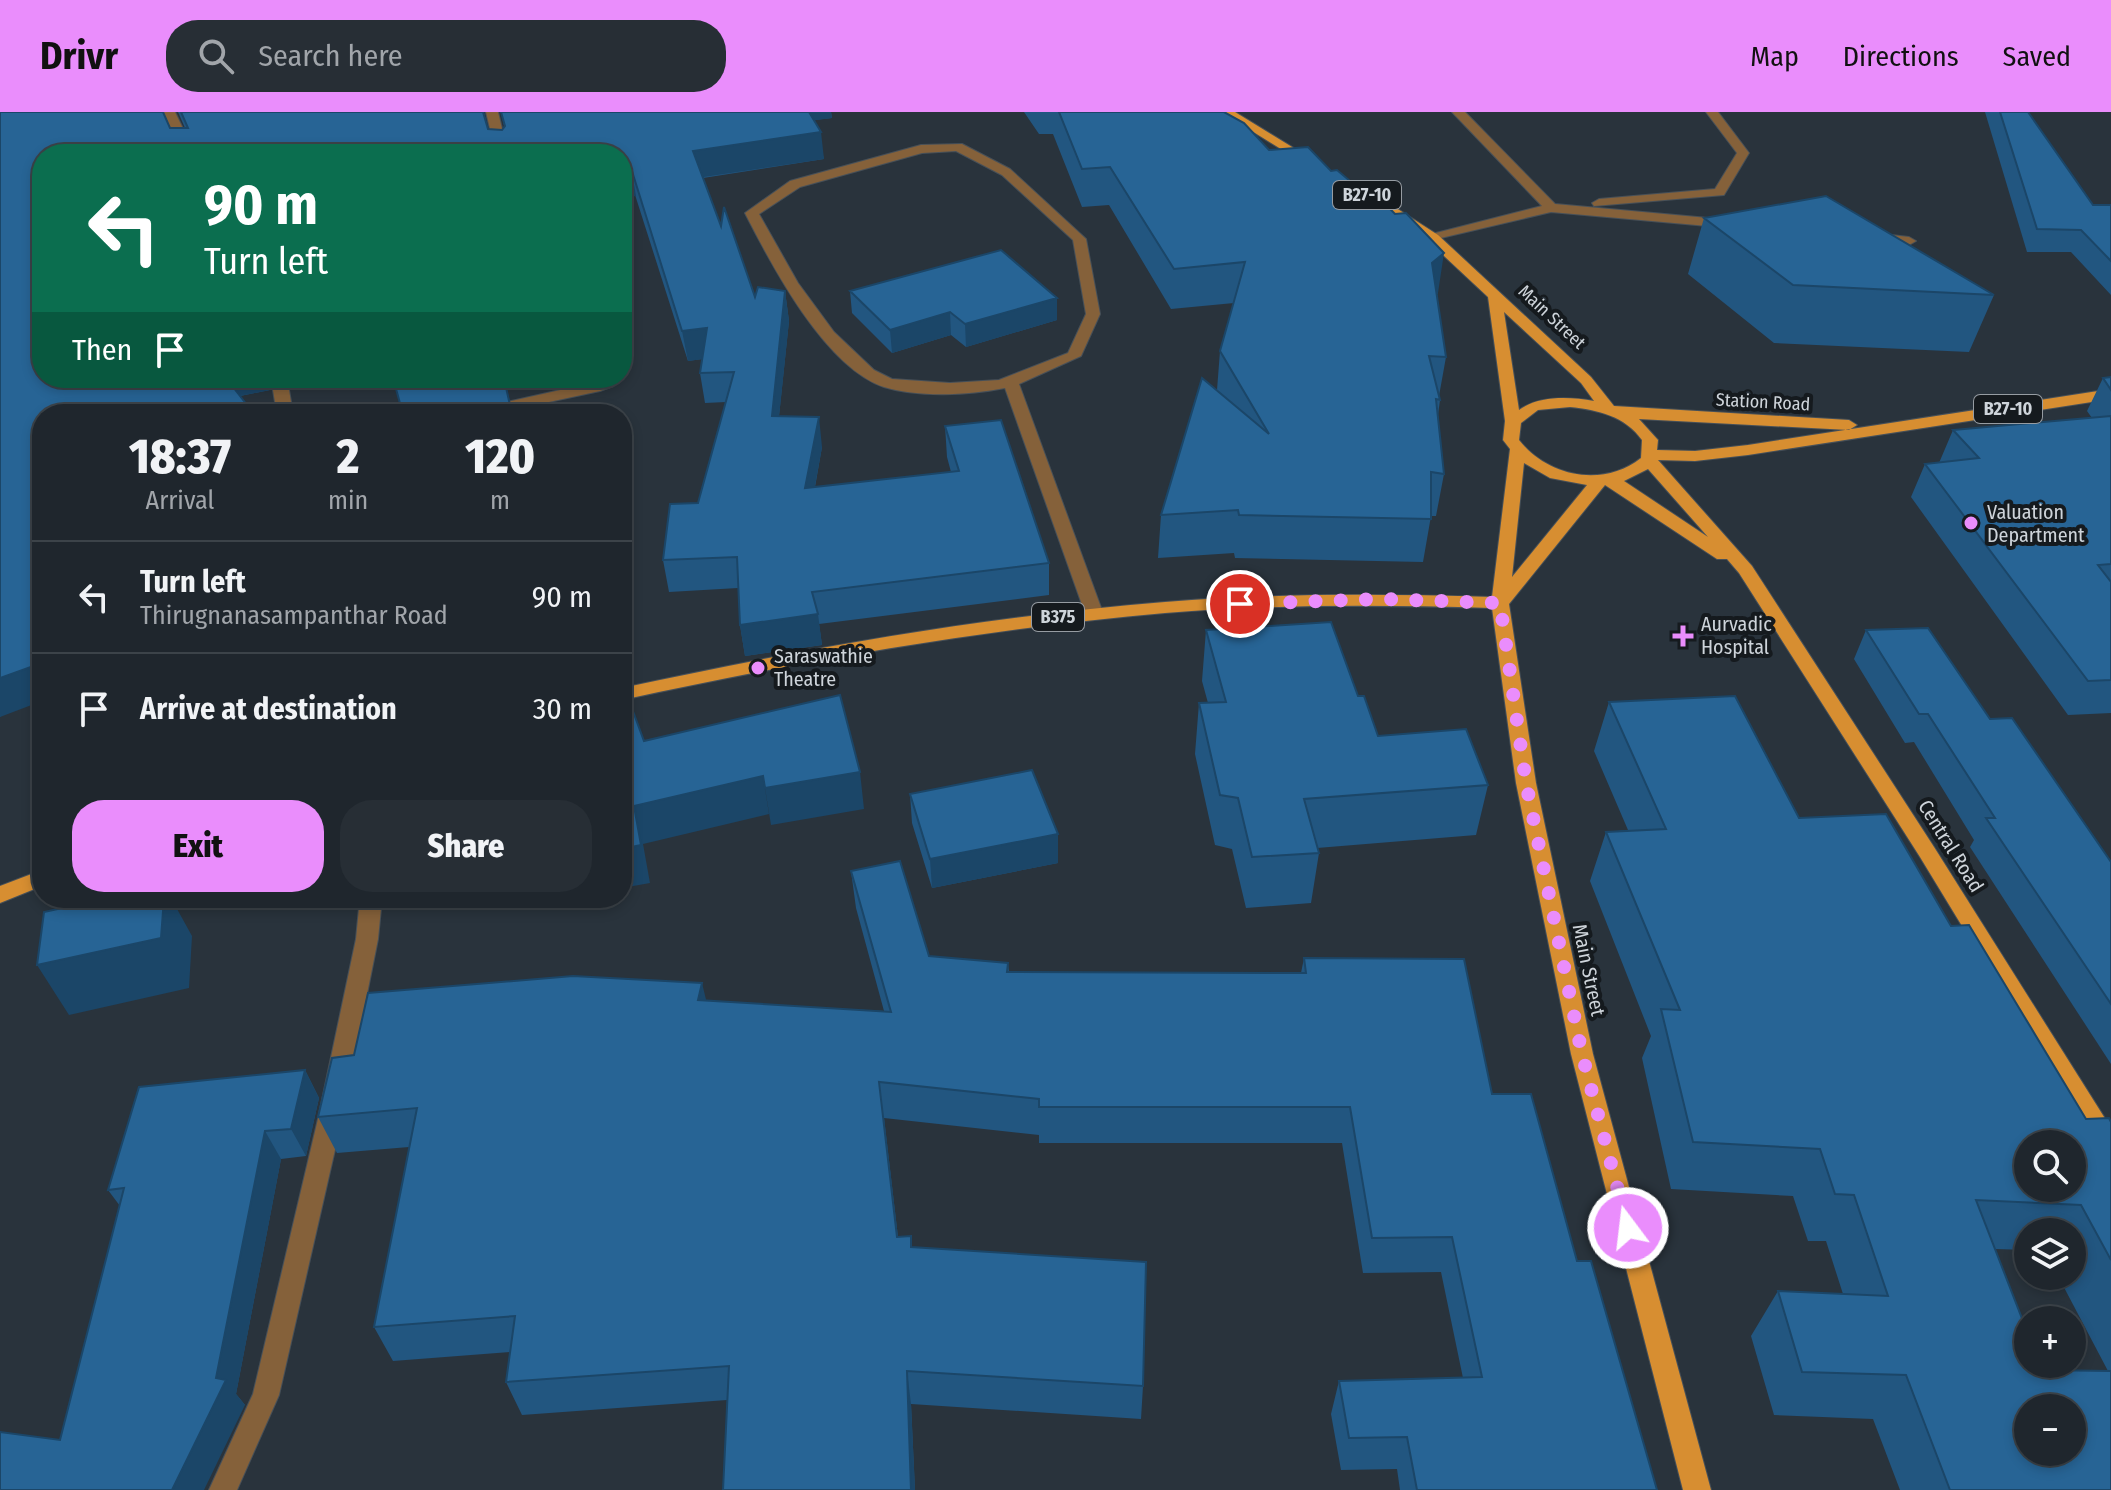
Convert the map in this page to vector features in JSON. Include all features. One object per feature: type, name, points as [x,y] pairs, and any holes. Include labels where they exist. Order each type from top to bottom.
[{"type":"main road","name":"B27-10","points":[[1227,112],[1327,171]]},
{"type":"main road","name":"Main Street","points":[[1353,187],[1433,238],[1586,380],[1614,411],[1646,433],[1650,440],[1650,458],[1746,570]]},
{"type":"main road","name":"Main Street","points":[[1495,297],[1513,421],[1510,430],[1517,450],[1500,603],[1526,783],[1582,1054],[1697,1490]]},
{"type":"main road","name":"Station Road","points":[[1650,458],[1734,452],[2111,394]]},
{"type":"main road","name":"Station Road","points":[[1513,421],[1534,406],[1552,403],[1590,404],[1614,411],[1733,421],[1905,426]]},
{"type":"main road","points":[[1517,450],[1528,460],[1560,475],[1606,479],[1635,472],[1650,458]]},
{"type":"main road","points":[[1606,479],[1746,570]]},
{"type":"main road","points":[[1500,603],[1606,479]]},
{"type":"main road","name":"Central Road","points":[[1746,570],[1927,852],[2111,1149]]},
{"type":"main road","name":"B375","points":[[632,692],[905,637],[1094,613],[1354,599],[1500,603]]},
{"type":"main road","points":[[0,895],[32,882]]},
{"type":"street","points":[[169,112],[184,144]]},
{"type":"street","points":[[492,112],[500,144]]},
{"type":"street","points":[[1458,112],[1551,208],[1738,225]]},
{"type":"street","points":[[1433,238],[1551,208],[1719,192],[1743,153],[1712,112]]},
{"type":"street","points":[[958,147],[1006,172],[1079,239],[1093,314],[1074,356],[1011,382],[955,387],[887,383],[841,352],[766,243],[752,213],[795,184],[921,149],[958,147]]},
{"type":"street","points":[[1862,236],[1909,241]]},
{"type":"street","points":[[1011,382],[1094,613]]},
{"type":"street","points":[[518,404],[591,388]]},
{"type":"street","points":[[223,1490],[266,1395],[333,1104],[367,939],[370,908]]},
{"type":"building","points":[[0,112],[163,112],[170,128],[188,128],[181,112],[483,112],[488,129],[502,130],[505,126],[501,112],[809,112],[821,132],[693,151],[721,226],[724,207],[755,297],[758,287],[785,291],[772,416],[819,417],[805,488],[959,471],[945,426],[1001,420],[1049,563],[812,592],[818,614],[740,625],[737,557],[663,560],[670,504],[698,503],[734,372],[700,373],[707,328],[682,331],[632,171],[632,144],[32,144],[32,388],[234,388],[246,404],[32,404],[32,667],[0,678]]},
{"type":"building","points":[[1059,112],[1224,112],[1244,123],[1269,150],[1308,147],[1331,171],[1337,170],[1357,187],[1367,185],[1395,214],[1406,213],[1444,253],[1432,263],[1446,357],[1429,356],[1440,400],[1436,399],[1444,474],[1431,472],[1431,519],[1239,515],[1238,510],[1161,515],[1202,378],[1269,434],[1220,351],[1245,262],[1174,269],[1110,167],[1082,169]]},
{"type":"building","points":[[2000,112],[2028,112],[2093,205],[2111,205],[2111,261],[2081,230],[2037,229]]},
{"type":"building","points":[[1826,196],[1994,295],[1793,285],[1704,218]]},
{"type":"building","points":[[1001,250],[1057,298],[965,324],[950,312],[890,330],[850,291]]},
{"type":"building","points":[[2111,377],[2111,390],[2103,378]]},
{"type":"building","points":[[396,388],[506,388],[510,404],[400,404]]},
{"type":"building","points":[[2111,416],[2111,564],[2098,565],[2111,582],[2111,680],[2088,681],[1925,464],[1979,458],[1953,430]]},
{"type":"building","points":[[1331,622],[1358,696],[1364,696],[1378,736],[1466,729],[1488,785],[1304,799],[1319,853],[1252,857],[1238,798],[1220,795],[1199,703],[1226,702],[1206,630]]},
{"type":"building","points":[[1928,628],[1990,719],[2012,718],[2111,862],[2111,1004],[1986,818],[1995,818],[1928,714],[1919,714],[1866,630]]},
{"type":"building","points":[[840,695],[860,772],[765,788],[763,776],[634,806],[641,845],[632,847],[632,709],[644,741]]},
{"type":"building","points":[[1735,696],[1799,818],[1886,814],[1951,926],[1969,925],[2086,1119],[2109,1118],[2111,1260],[2081,1205],[2018,1202],[2086,1202],[2086,1130],[2014,1130],[2014,1202],[1976,1200],[2017,1306],[2014,1306],[2014,1378],[2086,1378],[2086,1371],[2111,1371],[2111,1490],[1950,1490],[1906,1375],[1802,1372],[1778,1291],[1888,1296],[1854,1195],[1835,1194],[1820,1149],[1693,1142],[1661,1009],[1680,1010],[1606,832],[1666,829],[1609,702]]},
{"type":"building","points":[[1032,770],[1058,834],[930,859],[910,794]]},
{"type":"building","points":[[900,861],[929,956],[1008,963],[1007,972],[1306,973],[1304,958],[1464,959],[1492,1094],[1531,1094],[1577,1261],[1591,1261],[1657,1490],[1417,1490],[1407,1437],[1349,1438],[1339,1381],[1482,1377],[1452,1237],[1372,1238],[1350,1107],[1039,1107],[1039,1099],[879,1082],[897,1237],[911,1236],[911,1247],[1146,1262],[1143,1386],[907,1371],[911,1490],[723,1490],[729,1366],[506,1382],[515,1316],[374,1327],[417,1108],[318,1117],[332,1058],[354,1055],[368,993],[573,976],[702,983],[698,1000],[891,1012],[851,871]]},
{"type":"building","points":[[62,908],[163,908],[161,938],[37,965],[44,912]]},
{"type":"building","points":[[305,1070],[291,1129],[265,1131],[216,1378],[226,1380],[172,1490],[0,1490],[0,1432],[60,1440],[124,1188],[108,1190],[139,1087]]},
{"type":"place","name":"Valuation Department","points":[[1971,523]]},
{"type":"place","name":"Aurvadic Hospital","points":[[1683,636]]},
{"type":"place","name":"Saraswathie Theatre","points":[[758,668]]},
{"type":"route","points":[[1240,604],[1380,599],[1500,603],[1526,783],[1582,1054],[1628,1228]]}]
